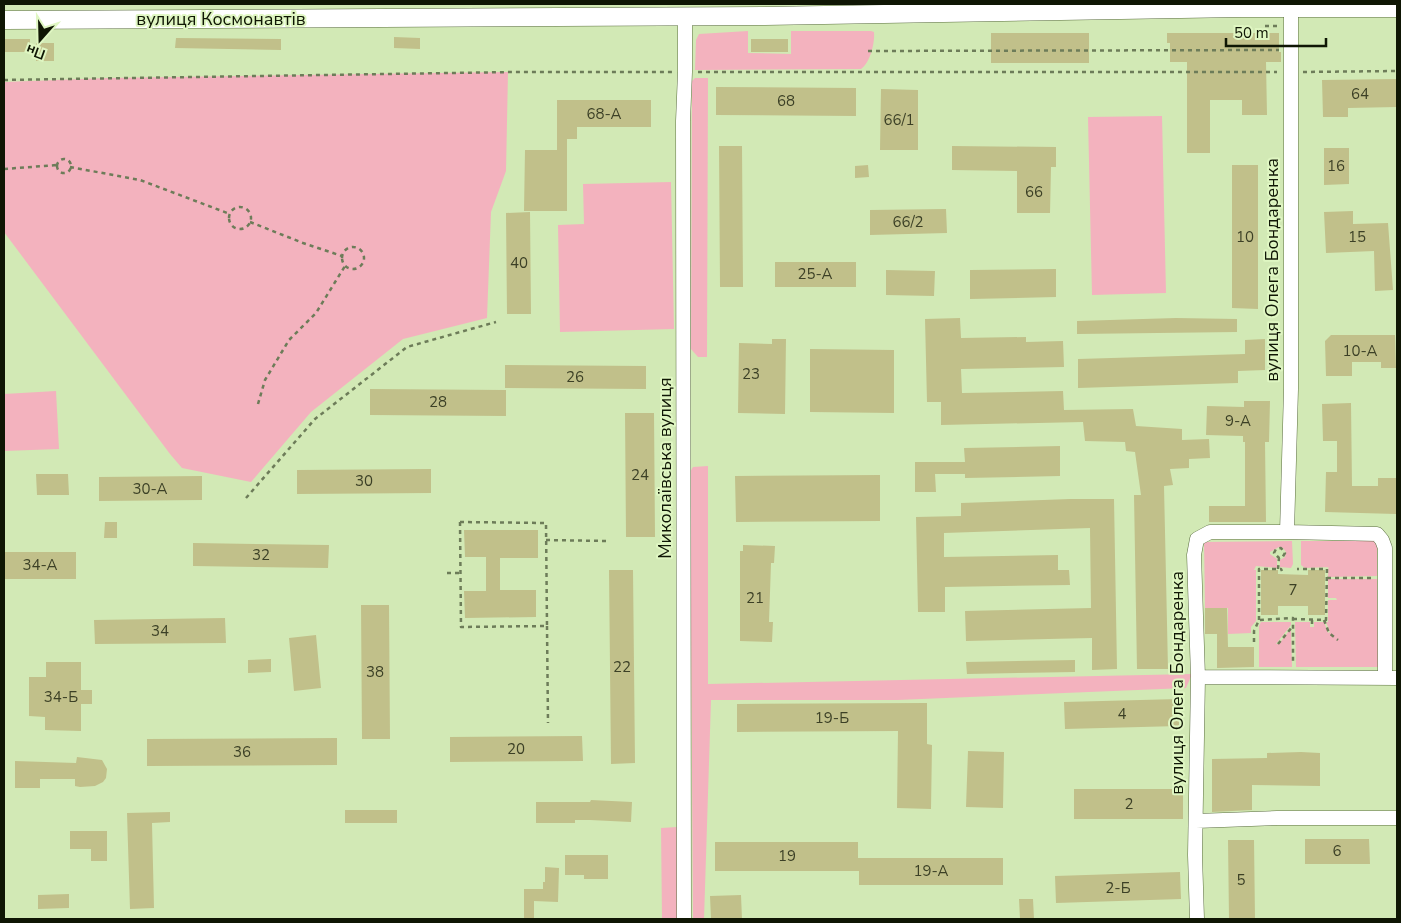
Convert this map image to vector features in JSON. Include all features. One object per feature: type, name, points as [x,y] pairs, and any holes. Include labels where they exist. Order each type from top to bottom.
[{"type":"main road","name":"вулиця Космонавтів","points":[[4,20],[685,16],[948,8],[1397,8]]},
{"type":"street","name":"вулиця Олега Бондаренка","points":[[1287,532],[1291,389],[1291,8]]},
{"type":"street","name":"Миколаївська вулиця","points":[[684,919],[683,121],[685,16]]},
{"type":"street","name":"вулиця Олега Бондаренка","points":[[1196,919],[1198,677],[1194,555],[1197,539],[1210,532],[1377,534],[1385,548],[1391,678]]},
{"type":"street","points":[[1198,677],[1391,678]]},
{"type":"street","points":[[1196,820],[1397,818]]},
{"type":"path","points":[[868,51],[1286,50]]},
{"type":"path","points":[[4,80],[523,72],[1397,71]]},
{"type":"path","points":[[68,160],[70,167],[69,170],[59,171],[58,161],[68,160]]},
{"type":"path","points":[[4,169],[57,165]]},
{"type":"path","points":[[70,167],[140,180],[230,214]]},
{"type":"path","points":[[235,208],[244,208],[250,214],[250,222],[244,228],[236,228],[230,223],[230,214],[235,208]]},
{"type":"path","points":[[250,222],[302,243],[342,256]]},
{"type":"path","points":[[258,404],[265,380],[289,340],[316,313],[345,266],[342,256],[345,250],[352,247],[360,250],[363,254],[363,262],[357,268],[345,266]]},
{"type":"path","points":[[246,498],[315,418],[407,347],[496,322]]},
{"type":"path","points":[[547,626],[461,627],[460,522],[546,523],[548,723]]},
{"type":"path","points":[[546,540],[608,541]]},
{"type":"path","points":[[1281,548],[1285,553],[1282,558],[1279,558],[1274,553],[1276,549],[1281,548]]},
{"type":"path","points":[[1278,569],[1279,558]]},
{"type":"path","points":[[1297,568],[1327,569],[1326,620],[1324,620],[1329,633],[1338,640]]},
{"type":"path","points":[[1254,642],[1254,631],[1259,620],[1259,569],[1278,569],[1282,571]]},
{"type":"path","points":[[447,573],[461,573]]},
{"type":"path","points":[[1326,578],[1370,578]]},
{"type":"path","points":[[1259,620],[1293,618],[1324,620]]},
{"type":"path","points":[[1293,618],[1294,678]]},
{"type":"path","points":[[1312,620],[1312,627]]},
{"type":"path","points":[[1278,644],[1293,626]]},
{"type":"shaded area","points":[[748,31],[748,53],[791,54],[791,31],[871,31],[874,32],[874,37],[869,58],[861,69],[695,70],[696,40],[699,34]]},
{"type":"shaded area","points":[[508,72],[506,171],[491,212],[487,318],[403,339],[311,412],[251,482],[182,468],[4,232],[4,82],[108,78]]},
{"type":"shaded area","points":[[695,78],[708,78],[707,357],[698,357],[691,349],[692,81]]},
{"type":"shaded area","points":[[1162,116],[1166,293],[1092,295],[1088,117]]},
{"type":"shaded area","points":[[671,182],[674,329],[560,332],[558,225],[584,224],[583,184]]},
{"type":"shaded area","points":[[56,391],[59,449],[4,451],[4,394]]},
{"type":"shaded area","points":[[708,466],[708,684],[1192,674],[1186,688],[897,700],[711,700],[704,919],[693,919],[690,472],[693,467]]},
{"type":"shaded area","points":[[1292,541],[1293,564],[1291,568],[1280,567],[1280,560],[1285,557],[1286,552],[1283,548],[1279,547],[1270,552],[1277,559],[1277,568],[1256,566],[1254,570],[1256,570],[1256,621],[1251,627],[1251,633],[1228,634],[1228,608],[1205,608],[1204,542]]},
{"type":"shaded area","points":[[1301,541],[1374,541],[1377,545],[1377,576],[1328,577],[1328,567],[1305,568],[1301,565]]},
{"type":"shaded area","points":[[1328,579],[1377,579],[1378,667],[1296,667],[1295,622],[1310,622],[1310,627],[1314,627],[1314,622],[1324,622],[1328,633],[1330,632],[1326,622],[1328,622],[1328,600],[1337,600],[1336,598],[1328,598]]},
{"type":"shaded area","points":[[1261,622],[1291,622],[1291,625],[1276,644],[1279,644],[1291,628],[1292,667],[1259,667],[1259,626]]},
{"type":"shaded area","points":[[677,827],[677,919],[662,919],[661,828]]},
{"type":"building","points":[[991,33],[1089,33],[1089,63],[991,63]]},
{"type":"building","points":[[1167,33],[1279,33],[1281,62],[1266,62],[1267,115],[1242,115],[1242,100],[1210,100],[1210,153],[1187,153],[1187,62],[1170,62],[1170,43],[1167,43]]},
{"type":"building","points":[[394,37],[420,38],[420,49],[394,48]]},
{"type":"building","points":[[176,38],[281,39],[281,50],[175,48]]},
{"type":"building","points":[[4,39],[30,39],[30,52],[4,52]]},
{"type":"building","points":[[751,39],[788,39],[788,52],[751,52]]},
{"type":"building","points":[[36,43],[54,43],[54,61],[36,61]]},
{"type":"building","points":[[1397,79],[1397,107],[1348,108],[1348,117],[1323,117],[1322,80]]},
{"type":"building","points":[[716,87],[856,88],[856,116],[716,115]]},
{"type":"building","points":[[881,89],[918,90],[918,150],[880,150]]},
{"type":"building","points":[[557,100],[651,100],[651,127],[577,127],[577,139],[567,139],[567,211],[524,211],[525,150],[557,150]]},
{"type":"building","points":[[719,146],[742,146],[743,287],[720,287]]},
{"type":"building","points":[[952,146],[1056,147],[1056,167],[1051,167],[1050,213],[1017,213],[1017,171],[952,170]]},
{"type":"building","points":[[1324,148],[1349,148],[1349,184],[1324,185]]},
{"type":"building","points":[[868,165],[869,177],[855,178],[855,166]]},
{"type":"building","points":[[1232,165],[1258,165],[1258,309],[1232,308]]},
{"type":"building","points":[[946,209],[947,233],[870,235],[870,210]]},
{"type":"building","points":[[1353,211],[1353,224],[1388,223],[1393,290],[1375,291],[1374,251],[1326,253],[1324,212]]},
{"type":"building","points":[[530,212],[531,314],[507,314],[506,213]]},
{"type":"building","points":[[775,262],[856,262],[856,287],[775,287]]},
{"type":"building","points":[[1056,269],[1056,297],[970,299],[970,270]]},
{"type":"building","points":[[886,270],[935,271],[934,296],[886,295]]},
{"type":"building","points":[[960,318],[961,338],[1026,337],[1026,342],[1063,341],[1064,367],[961,369],[962,393],[1063,391],[1064,410],[1133,409],[1136,426],[1182,429],[1182,440],[1209,439],[1210,458],[1189,459],[1189,468],[1170,469],[1173,485],[1164,486],[1168,669],[1137,669],[1134,495],[1141,495],[1135,452],[1126,451],[1125,442],[1085,441],[1083,422],[941,425],[941,402],[927,402],[925,319]]},
{"type":"building","points":[[1176,318],[1237,319],[1237,332],[1077,334],[1077,321]]},
{"type":"building","points":[[1331,335],[1395,335],[1396,368],[1381,368],[1381,362],[1352,362],[1352,376],[1326,376],[1325,341]]},
{"type":"building","points":[[772,339],[786,339],[785,414],[738,413],[739,343],[772,344]]},
{"type":"building","points":[[1265,339],[1265,370],[1238,371],[1238,383],[1078,388],[1078,359],[1245,354],[1245,340]]},
{"type":"building","points":[[810,349],[894,350],[894,413],[810,412]]},
{"type":"building","points":[[505,365],[646,366],[646,389],[505,388]]},
{"type":"building","points":[[370,389],[506,390],[506,416],[370,415]]},
{"type":"building","points":[[1244,401],[1270,401],[1269,442],[1265,442],[1266,522],[1209,522],[1209,506],[1245,506],[1245,442],[1243,442],[1243,436],[1206,435],[1207,406],[1244,407]]},
{"type":"building","points":[[1351,403],[1352,486],[1378,486],[1378,478],[1397,478],[1396,514],[1325,512],[1326,472],[1337,472],[1337,441],[1323,441],[1322,404]]},
{"type":"building","points":[[625,413],[654,413],[655,537],[626,537]]},
{"type":"building","points":[[1060,446],[1060,476],[965,478],[965,474],[935,474],[936,492],[915,492],[915,462],[965,462],[964,448]]},
{"type":"building","points":[[431,469],[431,493],[297,494],[297,470]]},
{"type":"building","points":[[36,474],[68,474],[69,495],[37,495]]},
{"type":"building","points":[[880,475],[880,521],[736,522],[735,476]]},
{"type":"building","points":[[202,476],[202,500],[99,501],[99,477]]},
{"type":"building","points":[[1114,499],[1117,669],[1092,670],[1092,638],[966,641],[965,611],[1091,608],[1090,528],[944,533],[944,557],[1058,555],[1058,570],[1069,570],[1070,585],[945,587],[945,612],[918,612],[916,517],[961,516],[961,503]]},
{"type":"building","points":[[105,522],[117,522],[117,538],[104,538]]},
{"type":"building","points":[[464,530],[538,530],[538,558],[500,558],[500,590],[536,590],[536,617],[465,618],[464,591],[486,591],[486,557],[465,557]]},
{"type":"building","points":[[193,543],[329,545],[328,568],[193,566]]},
{"type":"building","points":[[743,545],[775,546],[774,563],[771,563],[769,622],[773,622],[772,642],[740,641],[740,551],[743,551]]},
{"type":"building","points":[[4,552],[76,552],[76,579],[4,579]]},
{"type":"building","points":[[609,570],[633,570],[635,763],[611,764]]},
{"type":"building","points":[[1261,570],[1278,570],[1278,574],[1308,575],[1308,570],[1325,570],[1325,615],[1308,615],[1308,606],[1278,606],[1278,615],[1261,615]]},
{"type":"building","points":[[361,605],[389,605],[390,739],[362,739]]},
{"type":"building","points":[[1205,608],[1227,608],[1228,647],[1254,647],[1254,667],[1217,668],[1217,634],[1205,634]]},
{"type":"building","points":[[225,618],[226,643],[95,644],[94,620]]},
{"type":"building","points":[[316,635],[321,688],[294,691],[289,638]]},
{"type":"building","points":[[271,659],[271,672],[248,673],[248,660]]},
{"type":"building","points":[[1075,660],[1075,672],[967,674],[966,662]]},
{"type":"building","points":[[46,662],[81,662],[81,690],[92,690],[92,704],[81,704],[81,731],[45,730],[45,717],[29,716],[29,677],[46,677]]},
{"type":"building","points":[[1179,699],[1179,726],[1065,729],[1064,702]]},
{"type":"building","points":[[927,703],[927,744],[932,745],[931,809],[897,808],[898,731],[737,732],[737,704]]},
{"type":"building","points":[[582,736],[583,761],[450,762],[450,737]]},
{"type":"building","points":[[337,738],[337,765],[147,766],[147,739]]},
{"type":"building","points":[[968,751],[1004,752],[1003,808],[966,807]]},
{"type":"building","points":[[1267,753],[1320,753],[1320,786],[1252,785],[1252,810],[1212,812],[1212,759],[1267,758]]},
{"type":"building","points":[[77,757],[102,760],[107,769],[106,778],[103,782],[95,786],[80,787],[75,786],[75,779],[40,779],[40,788],[15,788],[15,761],[76,763]]},
{"type":"building","points":[[1074,789],[1183,789],[1183,819],[1074,819]]},
{"type":"building","points":[[591,800],[632,802],[631,822],[575,820],[575,823],[536,823],[536,802],[590,802]]},
{"type":"building","points":[[345,810],[397,810],[397,823],[345,823]]},
{"type":"building","points":[[170,812],[170,822],[152,823],[154,908],[130,909],[127,813]]},
{"type":"building","points":[[70,831],[107,831],[107,861],[91,861],[91,849],[70,849]]},
{"type":"building","points":[[1305,839],[1369,839],[1370,864],[1305,864]]},
{"type":"building","points":[[1228,840],[1254,840],[1255,919],[1229,919]]},
{"type":"building","points":[[715,842],[858,842],[858,858],[1003,858],[1003,885],[859,885],[859,871],[715,871]]},
{"type":"building","points":[[565,855],[608,855],[608,879],[584,879],[584,875],[565,875]]},
{"type":"building","points":[[545,867],[559,868],[558,902],[534,901],[534,919],[524,919],[524,889],[543,889]]},
{"type":"building","points":[[1180,872],[1181,899],[1056,903],[1055,876]]},
{"type":"building","points":[[69,894],[69,908],[38,909],[38,895]]},
{"type":"building","points":[[741,895],[742,919],[711,919],[710,896]]},
{"type":"building","points":[[1019,899],[1033,899],[1034,919],[1020,919]]}]
